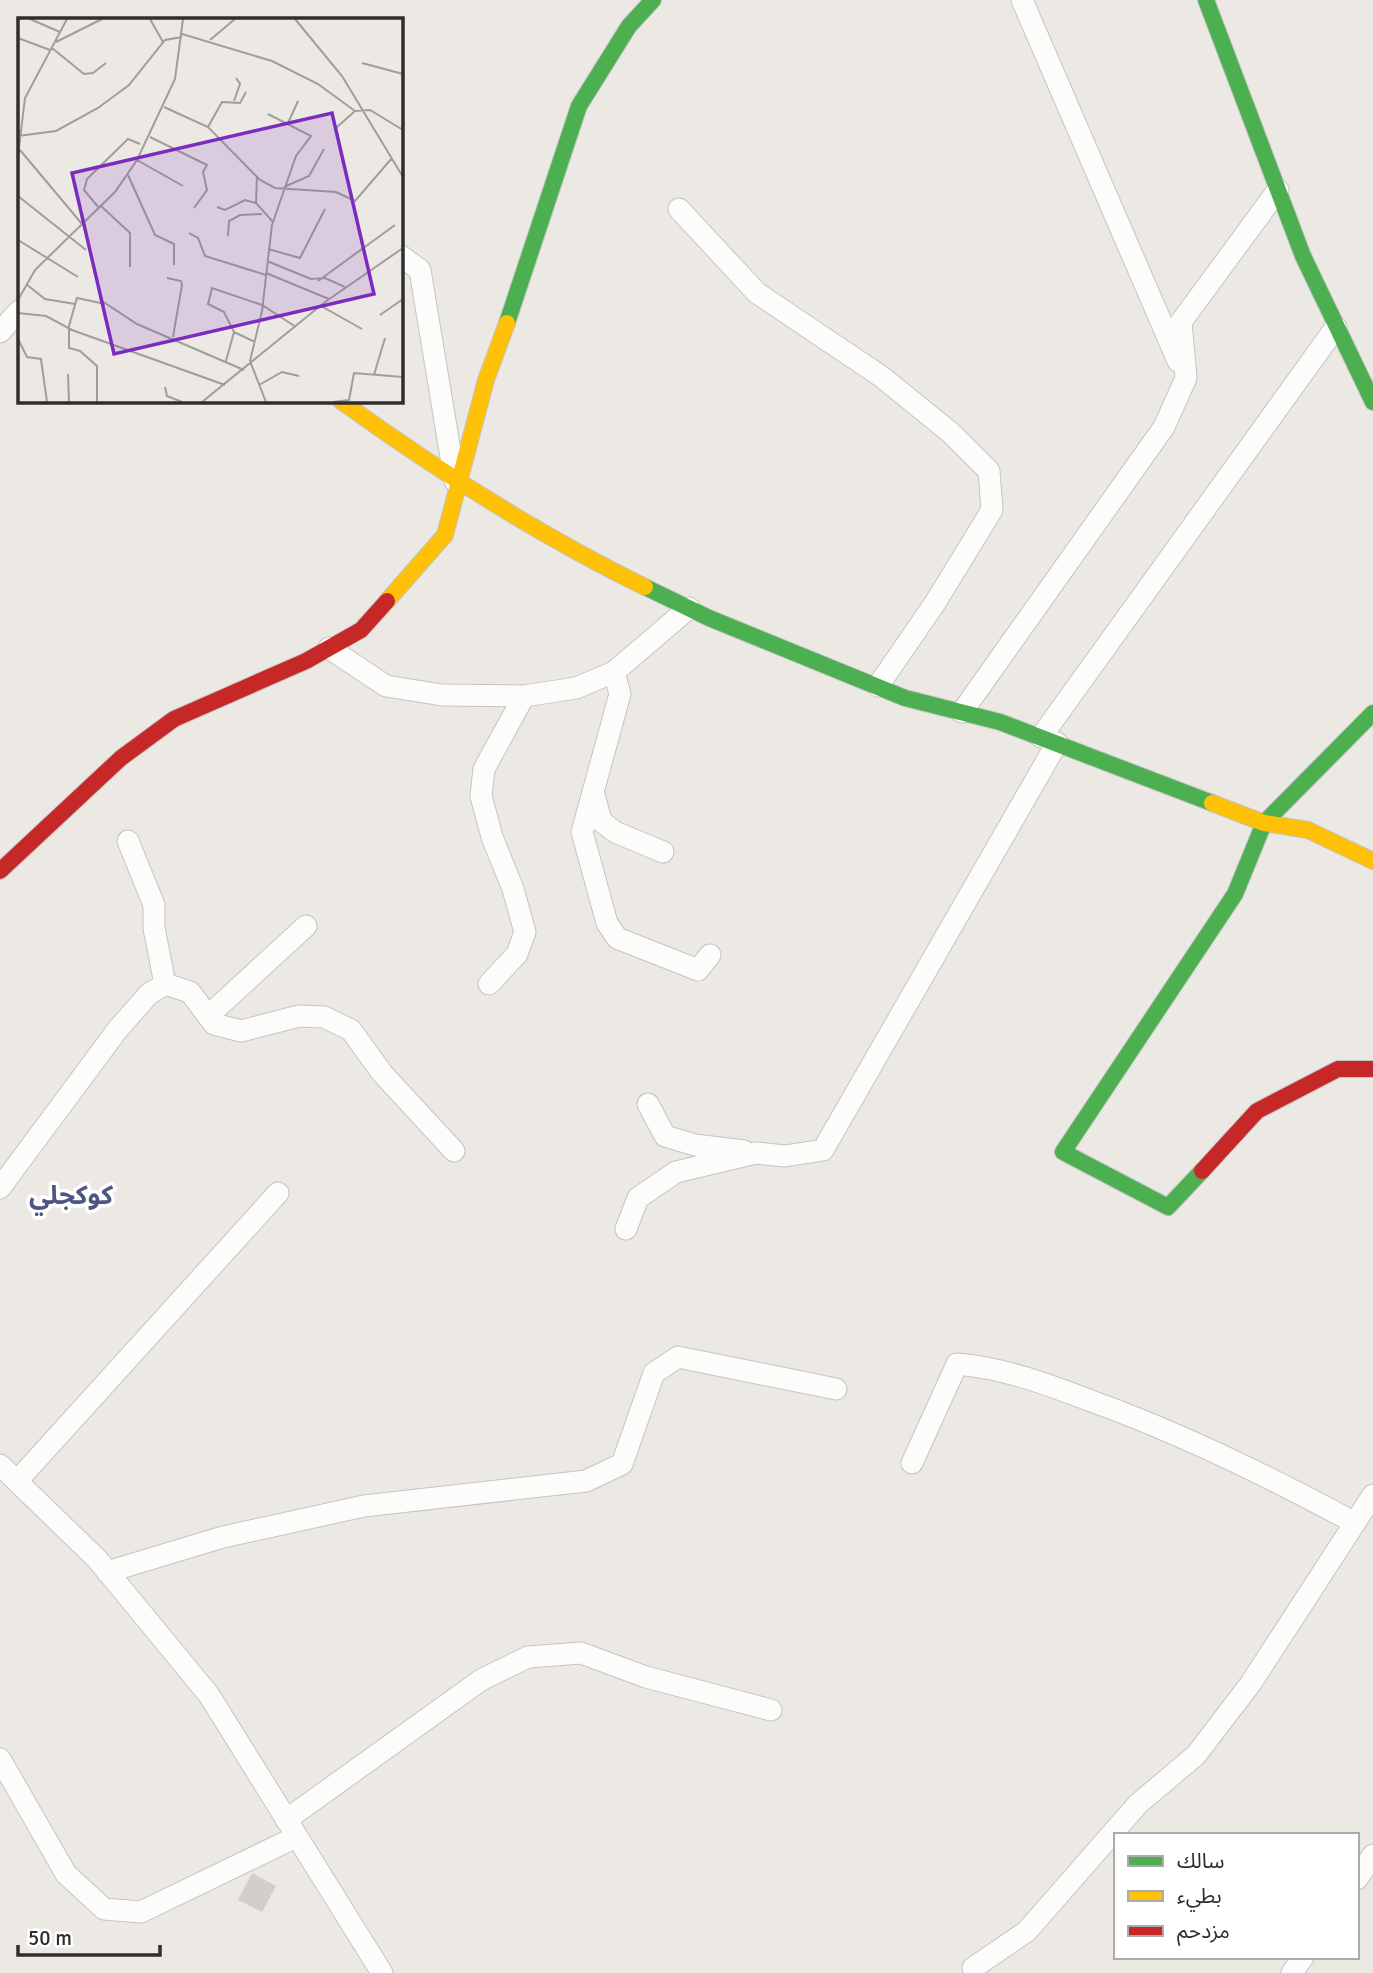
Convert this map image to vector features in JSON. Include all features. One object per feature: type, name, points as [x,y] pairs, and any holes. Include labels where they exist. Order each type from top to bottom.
[{"type":"street","points":[[0,872],[121,758],[174,719],[306,662],[361,630],[445,534],[486,380],[516,300],[579,106],[629,26],[653,0]]},
{"type":"street","points":[[1022,0],[1186,378]]},
{"type":"street","points":[[1206,0],[1278,190],[1336,327],[1373,402]]},
{"type":"street","points":[[962,712],[1164,427],[1186,378],[1181,322],[1278,190]]},
{"type":"street","points":[[679,209],[757,293],[882,377],[951,433],[989,471],[992,510],[935,603],[878,686]]},
{"type":"street","points":[[402,257],[420,271],[458,482]]},
{"type":"street","points":[[0,332],[18,312]]},
{"type":"street","points":[[648,1104],[665,1136],[695,1145],[785,1156],[823,1150],[1049,740],[1336,327]]},
{"type":"street","points":[[342,402],[458,482],[580,555],[689,608],[905,698],[962,712],[1049,740],[1264,823],[1308,830],[1373,862]]},
{"type":"street","points":[[329,648],[386,686],[442,695],[524,696],[576,688],[614,672],[689,608]]},
{"type":"street","points":[[614,672],[620,694],[582,832],[607,923],[617,937],[698,970],[710,955]]},
{"type":"street","points":[[489,984],[517,954],[525,932],[513,889],[492,837],[481,796],[484,769],[524,696]]},
{"type":"street","points":[[1373,713],[1264,823],[1235,894],[1063,1152],[1168,1207],[1257,1111],[1338,1069],[1373,1069]]},
{"type":"street","points":[[594,794],[601,821],[615,832],[663,852]]},
{"type":"street","points":[[128,841],[154,905],[154,928],[165,984]]},
{"type":"street","points":[[208,1016],[306,926]]},
{"type":"street","points":[[0,1188],[118,1029],[149,994],[165,984],[190,992],[214,1024],[242,1031],[299,1017],[324,1017],[351,1030],[382,1073],[454,1152]]},
{"type":"street","points":[[626,1228],[638,1198],[676,1172],[756,1153]]},
{"type":"street","points":[[18,1480],[278,1193]]},
{"type":"street","points":[[107,1572],[223,1537],[363,1506],[586,1481],[622,1464],[654,1373],[678,1357],[836,1389]]},
{"type":"street","points":[[912,1463],[957,1364],[991,1367],[1158,1426],[1267,1476],[1355,1523]]},
{"type":"street","points":[[0,1465],[18,1480],[107,1572],[209,1695],[382,1973]]},
{"type":"street","points":[[973,1968],[1027,1931],[1138,1804],[1196,1755],[1251,1683],[1373,1495]]},
{"type":"street","points":[[0,1759],[65,1874],[104,1909],[141,1912],[291,1828],[481,1680],[528,1657],[581,1653],[646,1677],[771,1710]]},
{"type":"street","points":[[1359,1876],[1373,1855]]},
{"type":"street","points":[[995,1973],[1002,1948]]},
{"type":"building","points":[[252,1873],[276,1886],[262,1912],[238,1900]]},
{"type":"traffic: fast","points":[[507,323],[579,106],[629,26],[653,0]]},
{"type":"traffic: fast","points":[[1206,0],[1303,256],[1373,402]]},
{"type":"traffic: fast","points":[[645,587],[709,618],[905,698],[1000,722],[1212,803]]},
{"type":"traffic: fast","points":[[1202,1171],[1168,1207],[1063,1152],[1235,894],[1264,823],[1373,713]]},
{"type":"traffic: slow","points":[[387,601],[445,535],[486,380],[507,323]]},
{"type":"traffic: slow","points":[[342,402],[489,500],[645,587]]},
{"type":"traffic: slow","points":[[1212,803],[1264,823],[1308,830],[1373,861]]},
{"type":"traffic: jam","points":[[0,871],[121,758],[174,719],[306,661],[361,630],[387,601]]},
{"type":"traffic: jam","points":[[1202,1171],[1257,1111],[1338,1069],[1373,1069]]},
{"type":"district","name":"كوكجلي","points":[[71,1196]]}]
